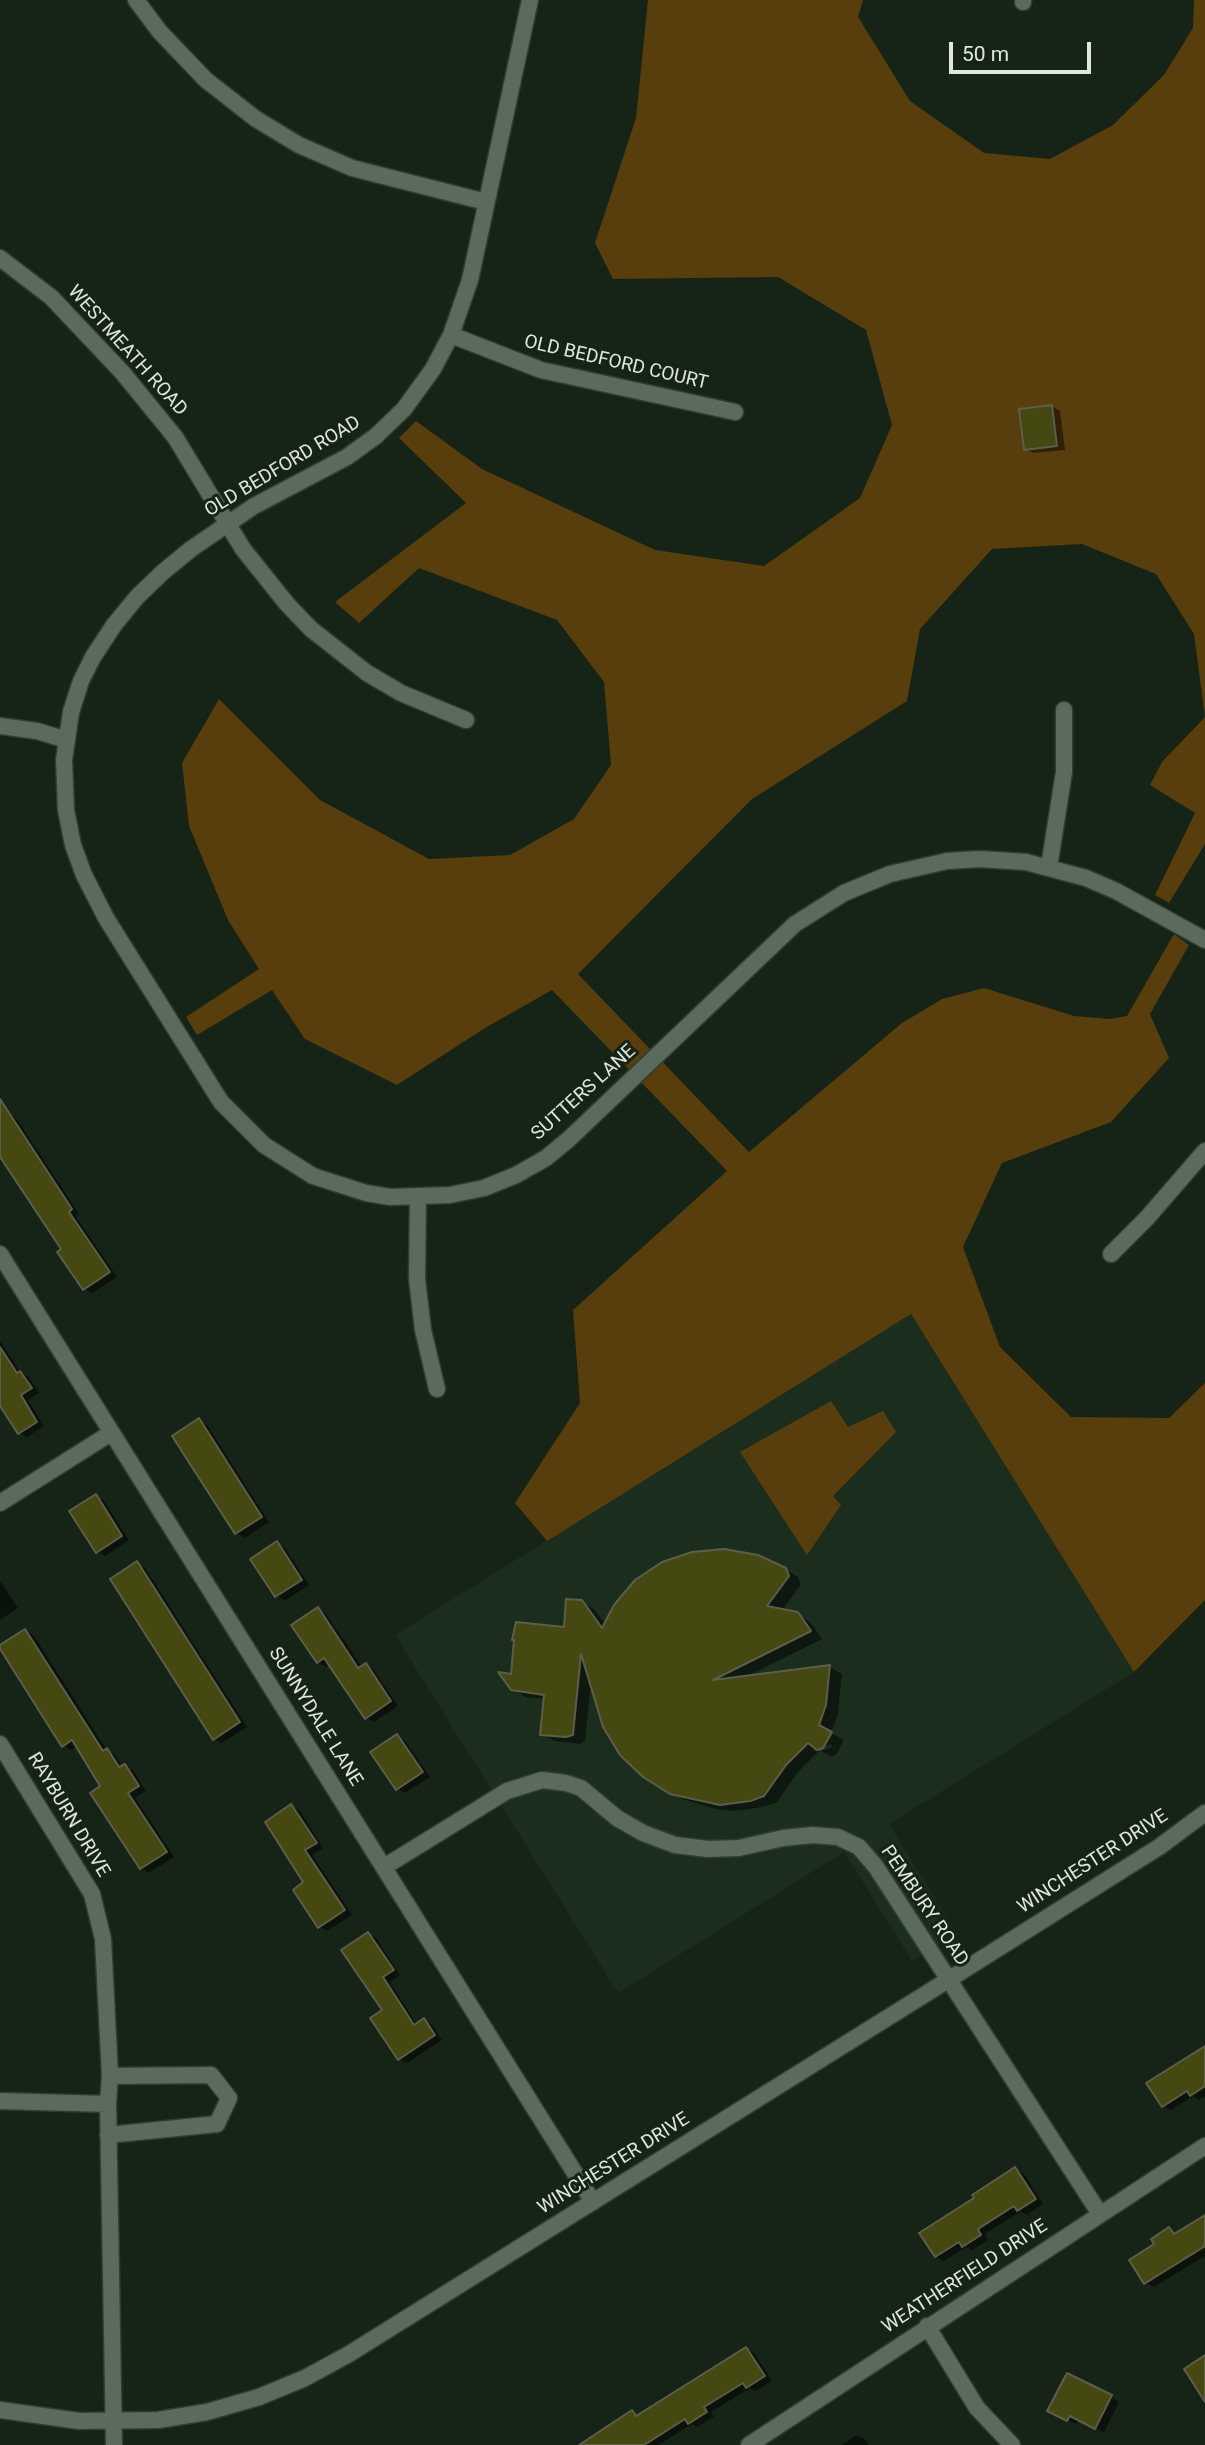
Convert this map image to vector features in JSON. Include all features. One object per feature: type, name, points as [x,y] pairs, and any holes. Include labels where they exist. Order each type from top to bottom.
[{"type":"street","points":[[136,0],[160,32],[206,79],[256,119],[299,145],[352,168],[486,202]]},
{"type":"street","name":"OLD BEDFORD ROAD","points":[[67,740],[71,712],[81,681],[114,625],[137,597],[191,549],[228,523],[254,506],[347,457],[376,436],[404,409],[426,379],[451,335],[470,280],[530,0]]},
{"type":"street","name":"WESTMEATH ROAD","points":[[0,258],[51,297],[122,372],[175,436],[243,549],[287,604],[334,649],[367,673],[401,693],[466,720]]},
{"type":"street","name":"OLD BEDFORD COURT","points":[[451,335],[541,370],[735,412]]},
{"type":"street","points":[[1049,867],[1064,772],[1063,710]]},
{"type":"street","points":[[0,726],[37,731],[67,740]]},
{"type":"street","name":"SUTTERS LANE","points":[[67,740],[64,775],[66,810],[73,845],[84,875],[106,918],[221,1102],[241,1125],[264,1145],[313,1177],[366,1194],[390,1197],[450,1195],[484,1188],[516,1175],[546,1158],[578,1131],[795,925],[844,893],[890,874],[947,861],[1002,859],[1049,867],[1086,878],[1116,891],[1205,940]]},
{"type":"street","points":[[1111,1254],[1147,1218],[1205,1151]]},
{"type":"street","points":[[418,1196],[418,1279],[423,1330],[437,1389]]},
{"type":"street","name":"SUNNYDALE LANE","points":[[0,1254],[593,2202]]},
{"type":"street","points":[[0,1503],[111,1433]]},
{"type":"street","name":"RAYBURN DRIVE","points":[[0,1744],[92,1894],[103,1939],[110,2076],[108,2135],[114,2445]]},
{"type":"street","name":"PEMBURY ROAD","points":[[384,1867],[507,1791],[542,1780],[581,1788],[617,1818],[643,1833],[675,1845],[708,1849],[739,1848],[783,1838],[813,1835],[838,1837],[859,1847],[876,1867],[1100,2214]]},
{"type":"street","name":"WINCHESTER DRIVE","points":[[0,2410],[51,2419],[158,2420],[207,2412],[259,2397],[305,2378],[349,2354],[948,1980],[1159,1847],[1205,1813]]},
{"type":"street","points":[[108,2135],[217,2124],[229,2098],[211,2075],[110,2076]]},
{"type":"street","points":[[0,2101],[108,2104]]},
{"type":"street","name":"WEATHERFIELD DRIVE","points":[[749,2445],[1205,2146]]},
{"type":"street","points":[[927,2326],[977,2408],[1012,2445]]},
{"type":"shaded area","points":[[648,0],[863,0],[858,17],[910,101],[984,153],[1050,159],[1113,125],[1164,75],[1193,28],[1194,0],[1205,0],[1205,717],[1194,634],[1156,574],[1082,544],[992,549],[920,629],[907,701],[752,799],[578,974],[749,1152],[902,1023],[942,999],[984,988],[1074,1016],[1110,1019],[1127,1016],[1174,934],[1189,945],[1150,1014],[1169,1058],[1111,1122],[1002,1163],[963,1247],[1000,1347],[1071,1417],[1169,1418],[1205,1383],[1205,1600],[1134,1672],[911,1314],[547,1541],[515,1503],[580,1403],[573,1310],[727,1171],[552,990],[485,1028],[397,1085],[305,1039],[272,990],[197,1035],[186,1017],[259,969],[228,920],[189,826],[182,763],[219,699],[320,800],[429,859],[510,855],[574,819],[611,765],[604,682],[557,620],[419,568],[359,623],[335,602],[466,503],[399,438],[416,421],[482,469],[655,550],[764,566],[860,498],[892,425],[866,330],[778,277],[613,279],[595,243],[636,118]]},
{"type":"shaded area","points":[[1205,717],[1205,844],[1169,903],[1155,895],[1195,813],[1150,785],[1162,762]]},
{"type":"shaded area","points":[[911,1314],[1134,1672],[889,1824],[957,1934],[912,1961],[844,1852],[618,1993],[395,1635]]},
{"type":"shaded area","points":[[831,1401],[848,1427],[883,1411],[896,1432],[833,1496],[841,1505],[807,1555],[740,1452]]},
{"type":"building","points":[[1052,405],[1057,446],[1024,450],[1019,409]]},
{"type":"building","points":[[0,1099],[72,1209],[69,1212],[110,1272],[83,1290],[57,1252],[61,1249],[0,1157]]},
{"type":"building","points":[[0,1347],[17,1373],[20,1371],[32,1388],[21,1395],[37,1422],[18,1434],[0,1406]]},
{"type":"building","points":[[199,1418],[262,1517],[235,1534],[172,1436]]},
{"type":"building","points":[[96,1494],[122,1536],[96,1553],[69,1511]]},
{"type":"building","points":[[277,1541],[302,1580],[275,1597],[250,1559]]},
{"type":"building","points":[[724,1549],[758,1555],[786,1568],[789,1576],[767,1606],[798,1612],[811,1631],[713,1680],[830,1665],[826,1705],[819,1725],[832,1732],[823,1748],[817,1750],[808,1743],[786,1765],[764,1796],[750,1801],[720,1805],[670,1794],[643,1777],[620,1755],[603,1727],[581,1654],[573,1735],[540,1735],[544,1695],[511,1690],[498,1672],[511,1674],[512,1640],[516,1622],[564,1627],[566,1599],[582,1600],[602,1628],[614,1605],[635,1580],[662,1562],[692,1552]]},
{"type":"building","points":[[137,1561],[240,1722],[213,1740],[110,1579]]},
{"type":"building","points":[[318,1607],[358,1668],[366,1663],[391,1701],[365,1719],[324,1658],[317,1663],[291,1625]]},
{"type":"building","points":[[25,1629],[103,1751],[107,1748],[119,1767],[125,1764],[139,1786],[128,1793],[167,1852],[140,1869],[90,1793],[100,1786],[72,1740],[62,1747],[0,1649],[0,1645]]},
{"type":"building","points":[[397,1734],[423,1772],[396,1790],[370,1752]]},
{"type":"building","points":[[291,1804],[317,1843],[305,1850],[345,1910],[318,1928],[293,1890],[303,1882],[265,1822]]},
{"type":"building","points":[[368,1932],[394,1970],[383,1977],[414,2025],[424,2018],[435,2035],[398,2060],[370,2018],[382,2010],[341,1950]]},
{"type":"building","points":[[1205,2046],[1205,2086],[1190,2096],[1187,2091],[1162,2107],[1146,2083]]},
{"type":"building","points":[[1015,2167],[1036,2199],[1017,2211],[1014,2206],[978,2229],[981,2235],[962,2247],[959,2242],[935,2257],[919,2233],[974,2198],[972,2195]]},
{"type":"building","points":[[1205,2215],[1205,2246],[1144,2284],[1129,2260],[1154,2244],[1151,2239],[1169,2227],[1174,2234]]},
{"type":"building","points":[[746,2347],[765,2376],[746,2388],[743,2383],[704,2407],[707,2412],[688,2424],[685,2419],[644,2445],[579,2445],[632,2410],[636,2416]]},
{"type":"building","points":[[1205,2355],[1205,2402],[1184,2369]]},
{"type":"building","points":[[1067,2373],[1112,2395],[1095,2429],[1070,2416],[1067,2421],[1047,2411]]}]
